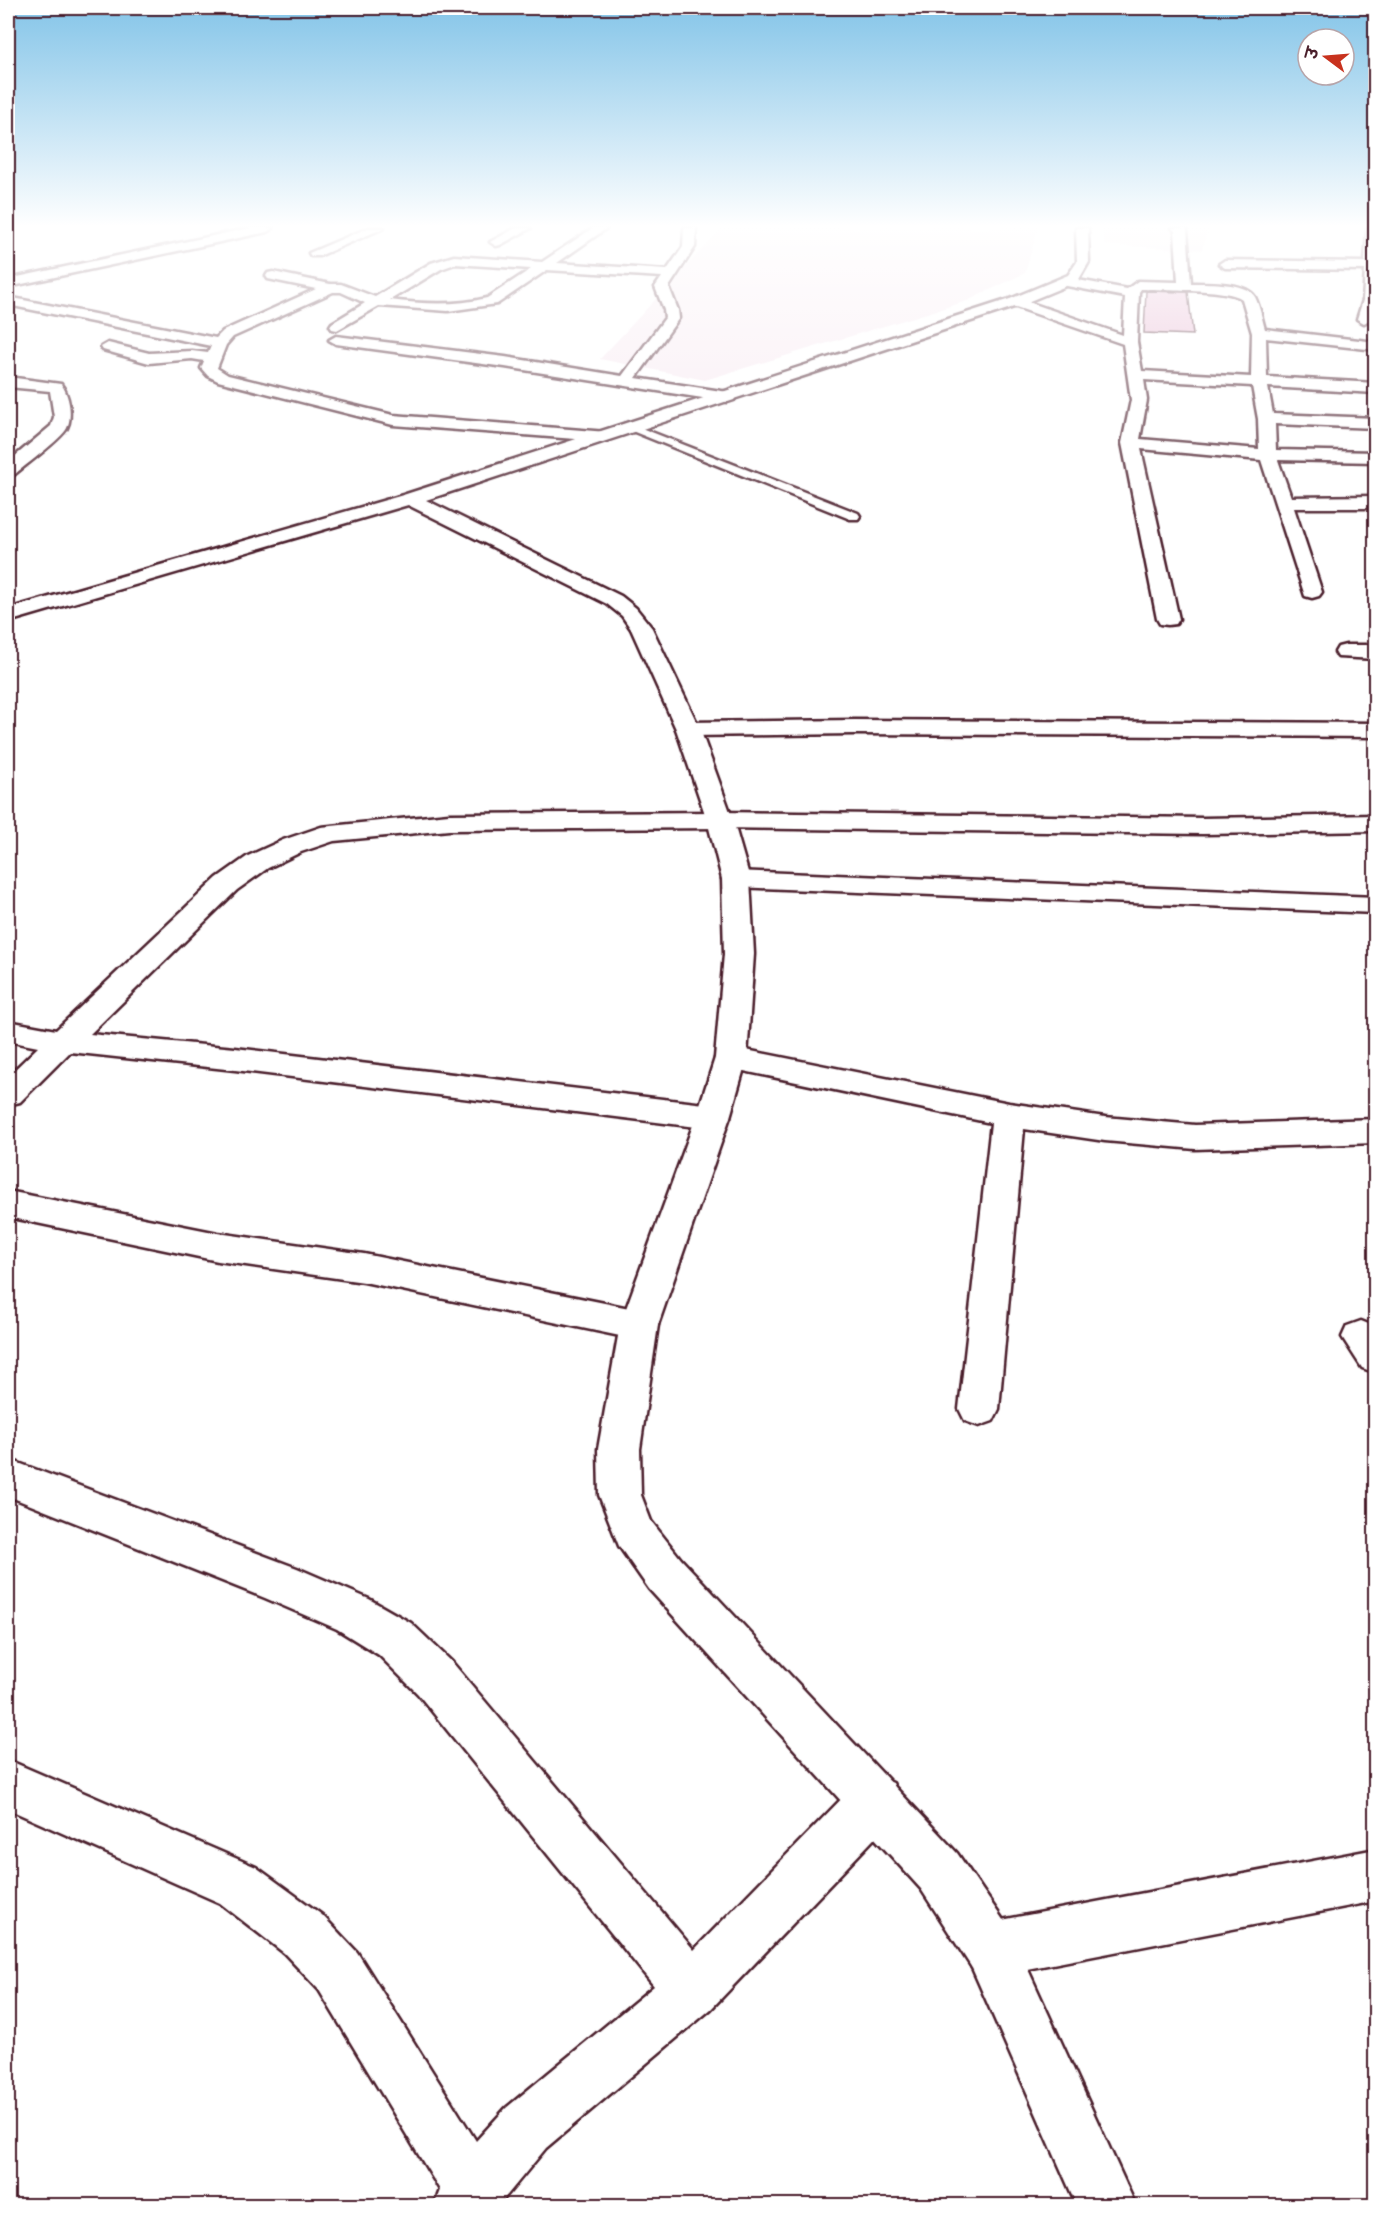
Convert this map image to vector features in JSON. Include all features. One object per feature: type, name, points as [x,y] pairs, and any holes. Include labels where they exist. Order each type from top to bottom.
[{"type":"street","points":[[160,331],[219,343]]},
{"type":"street","points":[[233,331],[219,343],[209,368],[223,378],[393,420],[601,436]]},
{"type":"street","points":[[338,331],[336,333],[728,397]]},
{"type":"street","points":[[626,381],[662,331]]},
{"type":"street","points":[[8,616],[410,499],[927,331]]},
{"type":"street","points":[[1099,331],[1130,342]]},
{"type":"street","points":[[1130,331],[1139,400],[1131,443],[1168,619]]},
{"type":"street","points":[[1312,592],[1268,455],[1266,419],[1259,382],[1259,333],[1376,346]]},
{"type":"street","points":[[108,347],[149,358],[192,355],[213,358]]},
{"type":"street","points":[[1137,375],[1376,388]]},
{"type":"street","points":[[8,382],[47,384],[55,387],[58,391],[62,417],[59,428],[48,440],[8,471]]},
{"type":"street","points":[[1266,419],[1376,423]]},
{"type":"street","points":[[1131,443],[1268,455],[1376,457]]},
{"type":"street","points":[[410,499],[614,600],[629,612],[641,628],[685,724],[720,820],[736,879],[738,967],[731,1058],[713,1117],[639,1325],[619,1449],[620,1495],[634,1532],[665,1574],[939,1870],[991,1949],[1107,2205]]},
{"type":"street","points":[[1284,503],[1376,502]]},
{"type":"street","points":[[1346,652],[1376,652]]},
{"type":"street","points":[[685,724],[1376,730]]},
{"type":"street","points":[[8,1094],[227,884],[258,862],[292,846],[330,833],[449,822],[720,820],[1203,826],[1376,823]]},
{"type":"street","points":[[736,879],[1376,905]]},
{"type":"street","points":[[8,1031],[61,1041],[258,1062],[713,1117]]},
{"type":"street","points":[[731,1058],[1009,1114],[1105,1129],[1195,1137],[1376,1131]]},
{"type":"street","points":[[979,1408],[1009,1114]]},
{"type":"street","points":[[8,1204],[218,1247],[364,1268],[639,1325]]},
{"type":"street","points":[[8,1477],[281,1583],[353,1614],[394,1639],[435,1678],[692,1990]]},
{"type":"street","points":[[8,1784],[238,1885],[303,1934],[338,1971],[468,2197],[526,2128],[692,1990],[875,1802]]},
{"type":"street","points":[[991,1949],[1376,1875]]},
{"type":"lane","points":[[631,427],[854,516]]},
{"type":"shaded area","points":[[626,331],[867,331],[705,380],[600,359]]},
{"type":"building","points":[[1193,331],[1193,335],[1144,333]]}]
